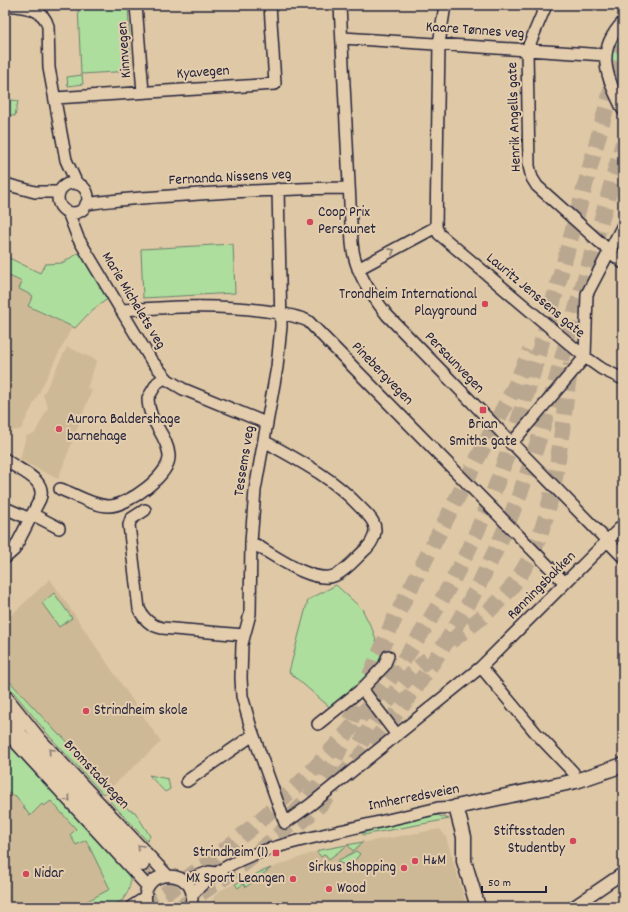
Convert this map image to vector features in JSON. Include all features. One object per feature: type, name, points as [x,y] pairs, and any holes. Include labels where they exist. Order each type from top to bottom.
[{"type":"main road","name":"Bromstadvegen","points":[[5,706],[37,751]]},
{"type":"main road","name":"Bromstadvegen","points":[[5,720],[37,751],[142,864]]},
{"type":"main road","name":"Innherredsveien","points":[[456,807],[576,781],[623,765]]},
{"type":"main road","points":[[456,807],[464,836],[464,861],[478,907]]},
{"type":"main road","points":[[464,836],[468,842],[487,907]]},
{"type":"street","points":[[5,5],[38,12],[46,19],[48,26],[48,57],[66,162],[77,184],[86,191],[87,200],[83,208],[78,238]]},
{"type":"street","name":"Kinnvegen","points":[[136,5],[143,92]]},
{"type":"street","name":"Kyavegen","points":[[55,98],[275,84],[270,5]]},
{"type":"street","name":"Persaunvegen","points":[[340,5],[343,38],[348,188],[352,245],[358,270],[386,315],[623,557]]},
{"type":"street","points":[[358,270],[436,227],[439,44],[446,5]]},
{"type":"street","name":"Henrik Angells gate","points":[[546,5],[527,50],[529,166],[532,178],[537,186],[623,263]]},
{"type":"street","points":[[623,22],[615,30],[605,55],[614,92],[623,110]]},
{"type":"street","name":"Kaare Tønnes veg","points":[[343,38],[605,55]]},
{"type":"street","points":[[63,208],[62,189],[66,162]]},
{"type":"street","points":[[5,184],[35,192],[62,189],[77,184]]},
{"type":"street","name":"Fernanda Nissens veg","points":[[83,208],[113,200],[278,190],[348,188]]},
{"type":"street","name":"Tessems veg","points":[[278,190],[281,313],[277,368],[255,490],[251,542],[250,614],[244,635],[242,657],[242,696],[253,735],[285,823]]},
{"type":"street","name":"Fernanda Nissens veg","points":[[86,191],[113,200]]},
{"type":"street","points":[[35,192],[43,198],[63,208],[83,208]]},
{"type":"street","name":"Marie Michelets veg","points":[[63,208],[78,238],[151,360],[165,377],[183,389],[266,423]]},
{"type":"street","points":[[512,444],[585,357],[587,294],[623,225]]},
{"type":"street","name":"Lauritz Jenssens gate","points":[[436,227],[439,234],[585,357],[602,369],[623,379]]},
{"type":"street","name":"Pinebergvegen","points":[[122,310],[171,306],[234,307],[281,313],[301,318],[313,325],[565,583]]},
{"type":"street","points":[[60,489],[110,506],[133,496],[160,476],[168,466],[169,454],[162,434],[151,418],[148,398],[157,383],[165,377]]},
{"type":"street","points":[[251,542],[313,577],[325,578],[337,575],[351,563],[371,544],[375,533],[373,522],[345,491],[323,475],[264,441]]},
{"type":"street","points":[[5,459],[34,479],[40,486],[42,495],[14,550],[5,558]]},
{"type":"street","points":[[5,508],[59,528]]},
{"type":"street","points":[[145,510],[131,520],[129,525],[138,605],[144,618],[152,625],[162,628],[244,635]]},
{"type":"street","name":"Rønningsbakken","points":[[285,823],[481,667],[623,525]]},
{"type":"street","points":[[318,724],[362,689],[384,666],[388,656]]},
{"type":"street","points":[[481,667],[536,733],[573,772]]},
{"type":"street","points":[[362,689],[397,735]]},
{"type":"street","name":"Bromstadvegen","points":[[5,695],[41,740],[166,875]]},
{"type":"street","points":[[5,728],[15,742],[148,887]]},
{"type":"street","points":[[186,781],[253,735]]},
{"type":"street","name":"Innherredsveien","points":[[192,895],[199,887],[212,878],[215,873],[245,858],[284,844],[438,808],[456,807]]},
{"type":"street","name":"Innherredsveien","points":[[184,881],[209,872],[215,873]]},
{"type":"street","points":[[573,907],[623,874]]},
{"type":"street","points":[[131,907],[146,903],[148,887],[156,879],[166,875],[178,877],[189,887],[192,895],[190,907]]},
{"type":"shaded area","points":[[5,274],[22,283],[33,296],[28,306],[72,327],[21,429],[13,431],[5,429]]},
{"type":"shaded area","points":[[67,347],[97,360],[87,388],[92,390],[58,479],[20,460],[26,436],[35,433],[48,407],[43,395]]},
{"type":"shaded area","name":"Strindheim skole","points":[[50,579],[161,742],[106,792],[5,680],[5,621]]},
{"type":"shaded area","points":[[5,742],[128,875],[123,906],[5,907]]},
{"type":"shaded area","name":"Sirkus Shopping","points":[[440,829],[446,837],[467,907],[209,907],[215,895],[221,890],[271,868],[320,850]]},
{"type":"green space","points":[[78,5],[128,5],[131,71],[81,74]]},
{"type":"green space","points":[[623,23],[623,106],[605,55]]},
{"type":"green space","points":[[82,75],[83,84],[68,86],[67,77]]},
{"type":"green space","points":[[5,99],[18,101],[15,116],[5,114]]},
{"type":"green space","points":[[233,244],[235,293],[143,298],[141,249]]},
{"type":"green space","points":[[85,249],[113,295],[91,311],[75,328],[28,306],[33,296],[19,289],[22,282],[5,274],[5,256],[40,273],[45,264],[62,263]]},
{"type":"green space","points":[[336,585],[362,609],[373,631],[382,660],[368,678],[332,709],[289,672],[308,600]]},
{"type":"green space","points":[[54,593],[72,618],[59,627],[42,603]]},
{"type":"green space","points":[[5,673],[12,684],[92,768],[109,789],[103,794],[51,738],[5,682]]},
{"type":"green space","points":[[5,744],[8,747],[10,746],[128,874],[130,880],[128,891],[124,898],[119,902],[106,907],[76,907],[110,889],[86,840],[76,845],[70,835],[76,829],[51,801],[44,806],[42,804],[30,816],[16,796],[5,792]]},
{"type":"green space","points":[[149,775],[168,779],[170,789],[165,792]]},
{"type":"green space","points":[[113,792],[129,810],[135,812],[150,836],[147,841],[107,798]]},
{"type":"green space","points":[[437,815],[449,819],[363,835],[362,831]]},
{"type":"green space","points":[[363,842],[353,851],[348,845],[329,859],[325,854],[321,857],[317,852],[320,850]]},
{"type":"green space","points":[[356,851],[360,854],[355,860],[344,865],[337,861]]},
{"type":"green space","points":[[271,868],[246,887],[243,884],[238,888],[235,884],[243,880],[245,882],[258,873]]},
{"type":"tunnel","points":[[144,907],[195,872],[244,834],[290,793],[333,748],[373,701],[410,651],[442,599],[471,544],[504,465],[546,327],[623,47]]},
{"type":"tunnel","points":[[339,779],[392,719],[416,687],[459,620],[496,549],[521,491],[543,426],[623,143]]},
{"type":"tunnel","points":[[351,720],[392,624],[515,386],[530,351]]},
{"type":"tunnel","points":[[451,641],[477,621],[509,590],[530,557],[541,532],[555,477],[571,364]]},
{"type":"tunnel","points":[[361,743],[390,698],[428,659]]},
{"type":"tunnel","points":[[293,815],[320,783],[332,765],[341,746]]},
{"type":"tunnel","points":[[299,824],[322,803],[334,787]]},
{"type":"tunnel","points":[[181,907],[245,863],[304,813]]},
{"type":"tunnel","points":[[153,885],[143,871],[142,864],[149,866],[163,879]]},
{"type":"place","name":"Coop Prix Persaunet","points":[[310,222]]},
{"type":"place","name":"Trondheim International Playground","points":[[485,304]]},
{"type":"place","name":"Brian Smiths gate","points":[[483,410]]},
{"type":"place","name":"Aurora Baldershage barnehage","points":[[59,429]]},
{"type":"place","name":"Strindheim skole","points":[[86,711]]},
{"type":"place","name":"Stiftsstaden Studentby","points":[[573,841]]},
{"type":"place","name":"Strindheim (1)","points":[[276,853]]},
{"type":"place","name":"H&M","points":[[415,861]]},
{"type":"place","name":"Sirkus Shopping","points":[[404,868]]},
{"type":"place","name":"Nidar","points":[[26,874]]},
{"type":"place","name":"MX Sport Leangen","points":[[293,879]]},
{"type":"place","name":"Wood","points":[[329,889]]}]
